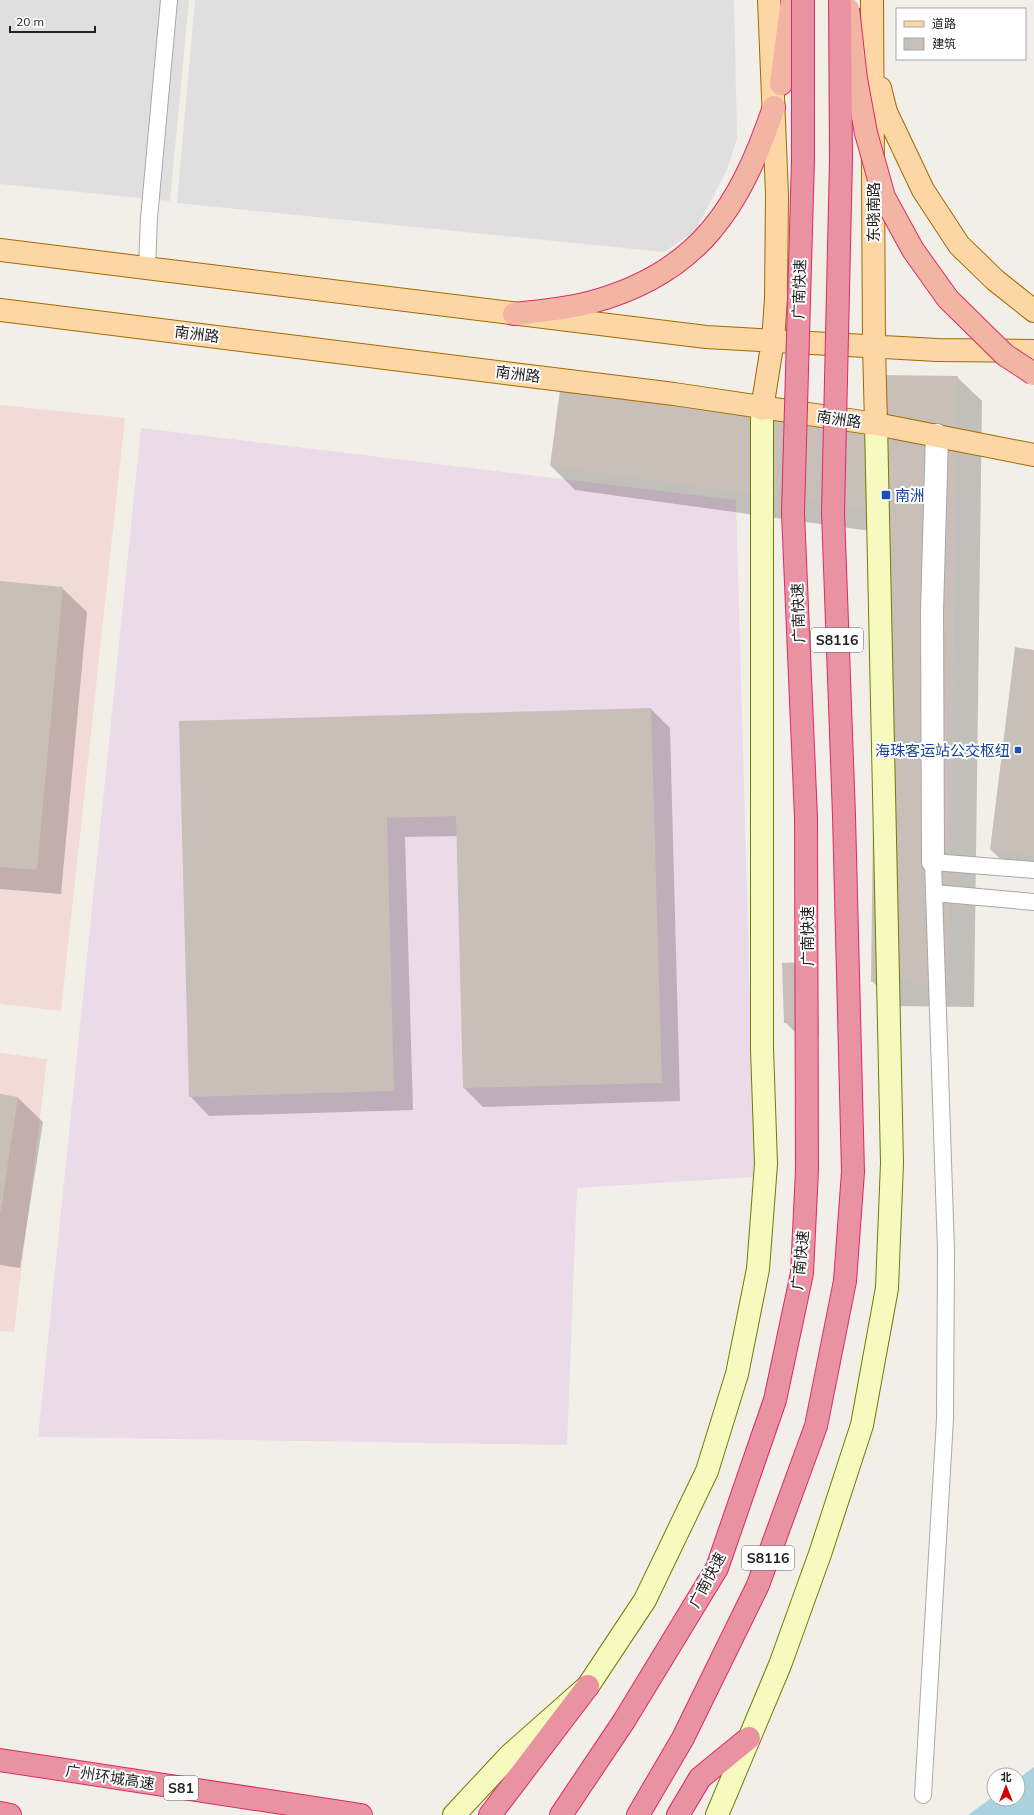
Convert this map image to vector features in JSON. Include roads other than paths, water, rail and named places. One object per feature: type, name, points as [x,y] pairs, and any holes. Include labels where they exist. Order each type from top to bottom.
[{"type":"highway","points":[[781,84],[792,0]]},
{"type":"highway","name":"广南快速","points":[[561,1815],[624,1721],[717,1568],[775,1400],[802,1272],[807,1170],[806,826],[793,513],[803,159],[803,0]]},
{"type":"highway","name":"S8116","points":[[638,1815],[683,1738],[758,1585],[816,1426],[845,1281],[853,1172],[844,816],[833,512],[841,167],[840,0]]},
{"type":"highway","points":[[847,0],[856,79],[866,133],[884,197],[914,250],[948,299],[1005,355],[1034,374]]},
{"type":"highway","points":[[514,314],[591,302],[622,292],[652,279],[685,257],[711,232],[731,204],[762,140],[774,107]]},
{"type":"highway","points":[[490,1815],[588,1686]]},
{"type":"highway","points":[[678,1815],[700,1778],[749,1738]]},
{"type":"highway","name":"广州环城高速","points":[[0,1760],[362,1815]]},
{"type":"highway","points":[[332,1811],[378,1815]]},
{"type":"highway","points":[[0,1814],[10,1815]]},
{"type":"main road","points":[[454,1815],[510,1755],[588,1686],[645,1600],[707,1471],[737,1374],[758,1269],[766,1164],[762,1049],[762,409],[773,340],[777,265],[777,194],[769,0]]},
{"type":"main road","name":"东晓南路","points":[[872,0],[874,345],[876,424]]},
{"type":"main road","points":[[873,63],[886,112],[923,190],[959,245],[995,280],[1034,311]]},
{"type":"main road","points":[[0,250],[706,337],[944,350],[1034,351]]},
{"type":"main road","name":"南洲路","points":[[0,310],[674,394],[762,409],[876,424],[937,434],[1034,454]]},
{"type":"main road","points":[[717,1815],[783,1658],[820,1554],[862,1425],[887,1288],[892,1163],[876,424]]},
{"type":"street","points":[[933,862],[932,612],[937,434]]},
{"type":"lane","points":[[147,268],[149,218],[169,0]]},
{"type":"lane","points":[[923,1795],[945,1419],[946,1251],[933,862],[1034,870]]},
{"type":"lane","points":[[934,893],[1034,902]]},
{"type":"water","points":[[1034,1767],[1034,1815],[968,1815],[986,1802],[986,1807],[1026,1807],[1026,1773]]},
{"type":"place","name":"南洲","points":[[886,495]]},
{"type":"place","name":"海珠客运站公交枢纽","points":[[1018,750]]}]
